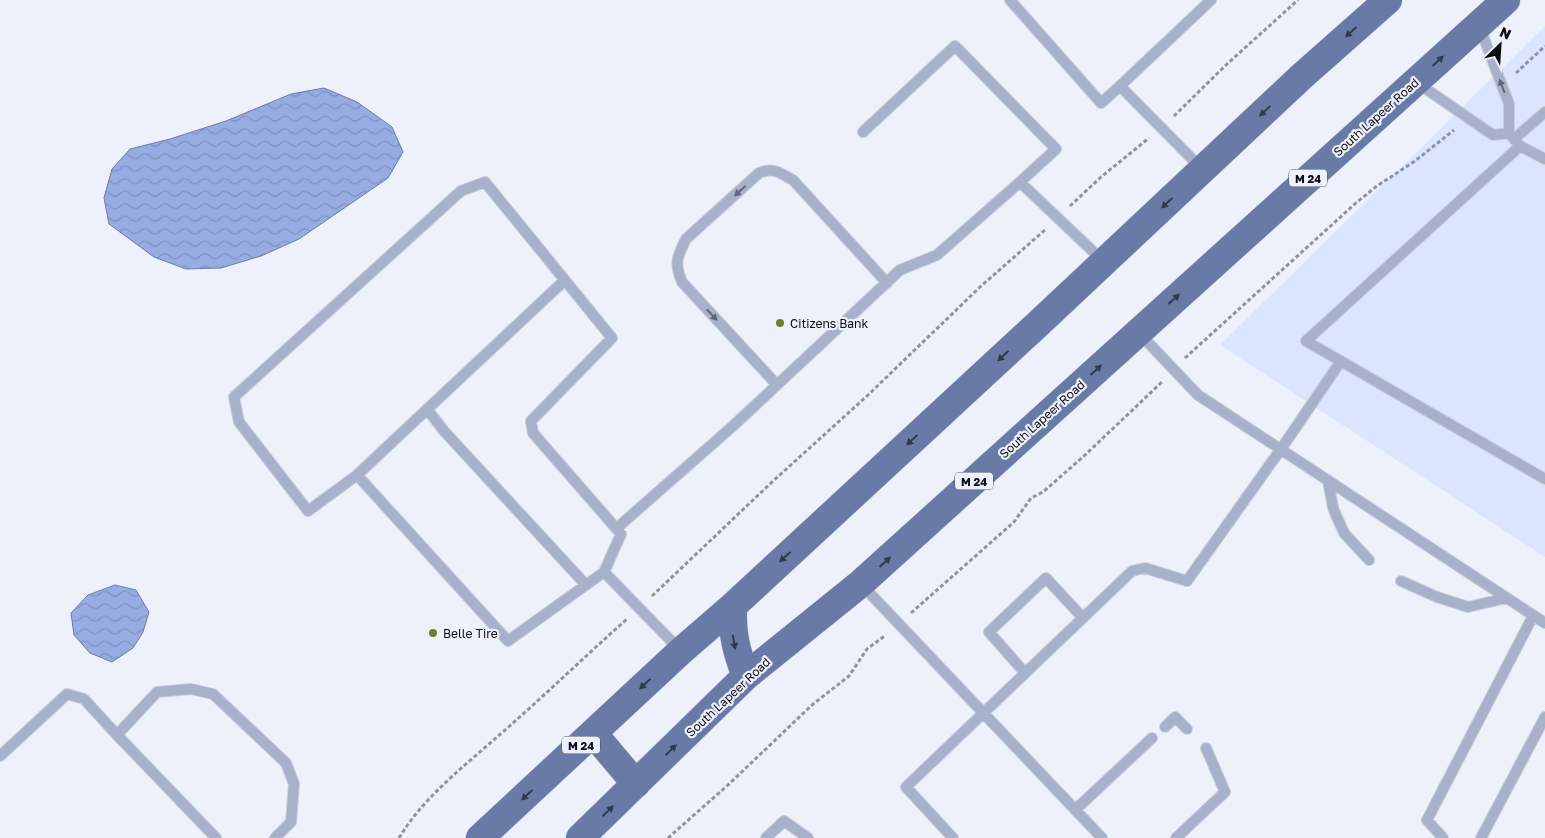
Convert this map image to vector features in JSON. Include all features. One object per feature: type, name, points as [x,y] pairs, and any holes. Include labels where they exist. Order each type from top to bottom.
[{"type":"main road","name":"M 24","points":[[480,838],[681,651],[733,606],[1301,77],[1388,0]]},
{"type":"main road","name":"South Lapeer Road","points":[[580,838],[746,676],[860,584],[1506,0]]},
{"type":"main road","points":[[733,606],[732,629],[736,652],[746,676]]},
{"type":"main road","points":[[594,733],[636,784]]},
{"type":"lane","points":[[1010,0],[1101,103],[1210,0]]},
{"type":"lane","points":[[1478,25],[1509,104],[1515,140]]},
{"type":"lane","points":[[617,528],[777,385],[900,270],[937,255],[1056,149],[955,46],[863,132]]},
{"type":"lane","points":[[1416,81],[1493,135],[1515,140],[1545,159]]},
{"type":"lane","points":[[1120,86],[1202,170]]},
{"type":"lane","points":[[1545,112],[1306,341],[1545,479]]},
{"type":"lane","points":[[777,385],[682,282],[676,269],[680,252],[686,239],[759,173],[768,169],[780,172],[793,180],[887,283]]},
{"type":"lane","points":[[357,475],[508,640],[604,572],[621,534],[533,433],[530,421],[612,338],[565,280],[485,182],[461,191],[234,397],[238,422],[308,511],[357,475],[565,280]]},
{"type":"lane","points":[[1020,182],[1104,262]]},
{"type":"lane","points":[[1138,332],[1198,395],[1545,624]]},
{"type":"lane","points":[[953,838],[906,787],[1132,571],[1146,568],[1187,581],[1341,361]]},
{"type":"lane","points":[[427,409],[444,431],[586,585]]},
{"type":"lane","points":[[1328,480],[1333,508],[1344,533],[1369,560]]},
{"type":"lane","points":[[604,572],[681,651]]},
{"type":"lane","points":[[1025,673],[989,632],[1046,578],[1083,618]]},
{"type":"lane","points":[[1401,581],[1468,608],[1506,598]]},
{"type":"lane","points":[[860,584],[1102,838]]},
{"type":"lane","points":[[1443,838],[1427,820],[1533,616]]},
{"type":"lane","points":[[117,735],[157,692],[191,690],[213,694],[286,763],[294,784],[292,822],[275,838]]},
{"type":"lane","points":[[0,756],[67,694],[84,699],[216,838]]},
{"type":"lane","points":[[1165,727],[1175,717],[1187,729]]},
{"type":"lane","points":[[1481,838],[1545,717]]},
{"type":"lane","points":[[1075,810],[1152,738]]},
{"type":"lane","points":[[1176,838],[1225,792],[1206,748]]},
{"type":"lane","points":[[766,838],[784,821],[808,838]]},
{"type":"path","points":[[399,838],[425,804],[463,765],[497,737],[639,608],[772,482],[867,396],[980,287],[1101,177],[1162,128],[1226,65],[1298,0]]},
{"type":"path","points":[[1502,86],[1545,46]]},
{"type":"path","points":[[668,838],[728,785],[812,705],[849,676],[867,649],[899,624],[1014,522],[1031,498],[1042,492],[1084,456],[1174,370],[1198,344],[1377,186],[1415,161],[1468,118]]},
{"type":"shaded area","points":[[1545,26],[1545,557],[1220,345]]},
{"type":"water","points":[[324,88],[357,102],[392,127],[403,152],[388,178],[299,239],[261,256],[221,268],[186,269],[154,257],[109,224],[104,198],[112,169],[130,149],[170,139],[226,121],[291,94]]},
{"type":"water","points":[[115,585],[136,590],[149,612],[143,632],[133,648],[112,662],[90,653],[74,635],[71,613],[88,595]]},
{"type":"place","name":"Citizens Bank","points":[[780,323]]},
{"type":"place","name":"Belle Tire","points":[[433,633]]}]
